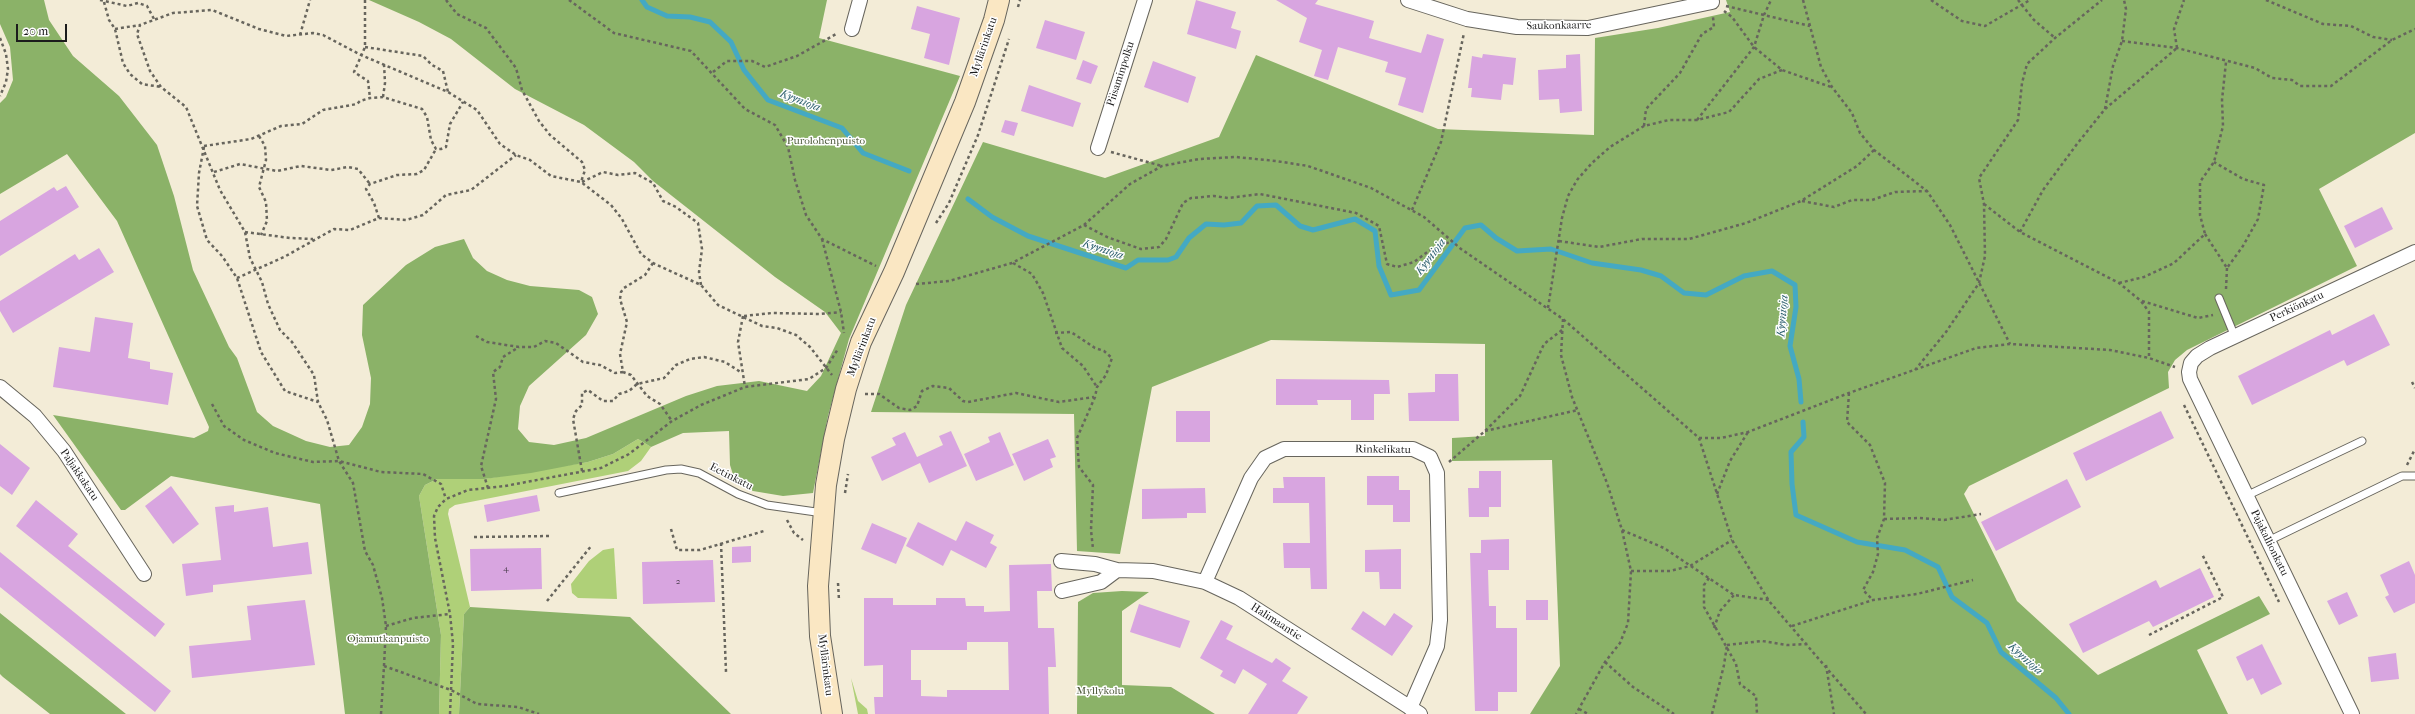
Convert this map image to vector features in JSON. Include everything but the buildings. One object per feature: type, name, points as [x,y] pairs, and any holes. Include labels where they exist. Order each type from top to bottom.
[{"type":"street","points":[[852,29],[860,0]]},
{"type":"street","name":"Myllärinkatu","points":[[832,714],[820,636],[818,593],[823,513],[834,439],[846,390],[861,342],[894,272],[965,102],[994,20],[999,0]]},
{"type":"street","name":"Piisaminpolku","points":[[1098,148],[1145,0]]},
{"type":"street","name":"Saukonkaarre","points":[[1408,0],[1467,19],[1518,27],[1588,28],[1712,2]]},
{"type":"street","name":"Perkiönkatu","points":[[2189,372],[2191,363],[2197,356],[2235,336],[2414,257]]},
{"type":"street","name":"Pajakallionkatu","points":[[2189,372],[2190,379],[2352,714]]},
{"type":"street","name":"Paljakkakatu","points":[[0,387],[35,416],[64,451],[144,574]]},
{"type":"street","name":"Rinkelikatu","points":[[1205,582],[1251,478],[1265,458],[1284,449],[1413,449],[1430,457],[1437,473],[1440,620],[1437,646],[1415,711]]},
{"type":"street","name":"Halimaantie","points":[[1061,561],[1095,564],[1117,570],[1153,571],[1205,582],[1239,598],[1415,711]]},
{"type":"street","points":[[1062,591],[1101,582],[1117,570]]},
{"type":"lane","points":[[2219,298],[2235,336]]},
{"type":"lane","points":[[2246,496],[2362,441]]},
{"type":"lane","name":"Eetinkatu","points":[[559,493],[666,470],[681,469],[700,472],[738,494],[767,505],[823,513]]},
{"type":"lane","points":[[2268,541],[2402,476],[2415,476]]},
{"type":"path","points":[[100,0],[126,6],[138,1],[147,6],[154,19]]},
{"type":"path","points":[[300,35],[310,0]]},
{"type":"path","points":[[364,0],[365,47],[354,72],[368,81],[370,98]]},
{"type":"path","points":[[446,0],[457,14],[486,28],[516,68],[522,90],[539,121],[550,135],[582,162],[585,170],[581,182]]},
{"type":"path","points":[[569,0],[614,33],[691,51],[713,72],[745,109],[775,126],[788,147],[795,180],[806,215],[822,239],[841,312],[844,339]]},
{"type":"path","points":[[1016,13],[1020,0]]},
{"type":"path","points":[[1696,120],[1754,47],[1764,15],[1771,0]]},
{"type":"path","points":[[1804,0],[1821,67],[1832,87],[1852,113],[1860,133],[1874,150],[1927,191],[1950,225],[2010,344]]},
{"type":"path","points":[[1932,0],[1962,21],[1985,26],[2030,0]]},
{"type":"path","points":[[2018,0],[2034,20],[2055,38]]},
{"type":"path","points":[[1915,370],[1946,332],[1979,283],[1985,256],[1984,204],[1979,178],[2018,120],[2022,83],[2028,64],[2055,38],[2102,0]]},
{"type":"path","points":[[2105,109],[2113,66],[2122,41],[2126,9],[2124,0]]},
{"type":"path","points":[[2177,48],[2174,29],[2184,0]]},
{"type":"path","points":[[2266,0],[2323,24],[2351,26],[2373,37],[2392,40]]},
{"type":"path","points":[[104,2],[109,20],[115,29],[123,63],[130,74],[142,84],[161,87]]},
{"type":"path","points":[[1712,2],[1810,26]]},
{"type":"path","points":[[1712,2],[1732,17],[1754,47],[1782,70],[1832,87]]},
{"type":"path","points":[[1644,126],[1646,109],[1665,87],[1680,73],[1702,34],[1714,27],[1712,2]]},
{"type":"path","points":[[115,29],[140,25],[173,13],[212,10],[259,29],[286,36],[312,33],[323,35],[361,55],[448,92],[476,110],[500,144],[516,155],[530,160],[551,176],[581,182],[611,204],[622,219],[641,254],[653,264],[701,285],[718,305],[762,326],[777,328],[796,334],[810,347],[846,390]]},
{"type":"path","points":[[1412,210],[1441,142],[1467,19]]},
{"type":"path","points":[[140,25],[137,34],[142,52],[150,71],[161,87],[186,107],[225,198],[245,232],[250,258],[280,330],[292,342],[314,376],[318,402],[327,420],[339,460],[353,483],[365,551],[373,565],[382,598],[386,626],[381,714]]},
{"type":"path","points":[[713,72],[727,61],[752,61],[765,67],[796,56],[834,34],[852,29]]},
{"type":"path","points":[[2122,41],[2177,48],[2226,62],[2255,68],[2272,78],[2292,80],[2300,86],[2331,86],[2392,40],[2415,29]]},
{"type":"path","points":[[932,229],[949,203],[978,135],[1011,32]]},
{"type":"path","points":[[0,38],[6,54],[8,69],[6,82],[0,96]]},
{"type":"path","points":[[365,47],[423,56],[432,65],[443,71],[448,92]]},
{"type":"path","points":[[2020,232],[2043,190],[2105,109],[2177,48]]},
{"type":"path","points":[[2226,62],[2222,100],[2223,126],[2214,162],[2200,182],[2200,215],[2205,234],[2227,268]]},
{"type":"path","points":[[383,96],[385,83],[384,64]]},
{"type":"path","points":[[1548,308],[1558,241],[1568,196],[1577,180],[1610,147],[1644,126],[1669,120],[1696,120],[1729,112],[1759,78],[1782,70]]},
{"type":"path","points":[[204,146],[259,136],[281,126],[302,124],[324,110],[357,104],[360,101],[383,96],[422,109],[427,118],[431,140],[436,149]]},
{"type":"path","points":[[379,218],[374,202],[366,189],[370,184],[397,175],[417,174],[424,170],[436,149],[446,147],[450,124],[463,102]]},
{"type":"path","points":[[259,136],[265,146],[266,160],[259,187],[266,202],[267,221],[261,235]]},
{"type":"path","points":[[204,146],[199,173],[197,206],[207,240],[222,256],[237,278],[260,352],[285,391],[318,402]]},
{"type":"path","points":[[1098,148],[1162,166]]},
{"type":"path","points":[[1558,241],[1598,247],[1642,239],[1689,239],[1746,222],[1801,201],[1857,166],[1874,150]]},
{"type":"path","points":[[237,278],[284,257],[334,229],[350,230],[379,218],[406,220],[423,215],[446,195],[472,190],[516,155]]},
{"type":"path","points":[[916,284],[949,281],[1012,263],[1084,225],[1130,184],[1162,166],[1199,159],[1236,157],[1308,166],[1371,188],[1412,210],[1462,249],[1563,319],[1699,438],[1732,540],[1769,600],[1826,665],[1866,714]]},
{"type":"path","points":[[2214,162],[2244,179],[2264,185],[2258,219],[2243,246],[2227,268],[2226,291]]},
{"type":"path","points":[[214,172],[240,164],[263,170],[277,171],[301,166],[319,166],[331,170],[348,167],[358,169],[370,184]]},
{"type":"path","points":[[581,182],[603,172],[618,175],[635,173],[653,183],[663,201],[676,206],[698,223],[702,249],[699,272],[701,285]]},
{"type":"path","points":[[1801,201],[1834,207],[1852,200],[1872,200],[1895,192],[1927,191]]},
{"type":"path","points":[[1084,225],[1107,237],[1141,249],[1159,247],[1166,239],[1183,203],[1191,198],[1214,196],[1228,198],[1260,194],[1356,213],[1379,226],[1387,264],[1397,267],[1414,262],[1430,250],[1452,241]]},
{"type":"path","points":[[1984,204],[2020,232],[2119,283],[2141,301],[2149,312],[2149,358]]},
{"type":"path","points":[[245,232],[261,235],[314,239]]},
{"type":"path","points":[[2119,283],[2144,277],[2174,263],[2205,234]]},
{"type":"path","points":[[822,239],[880,268]]},
{"type":"path","points":[[1012,263],[1032,274],[1043,293],[1055,332],[1062,348],[1083,366],[1097,387]]},
{"type":"path","points":[[623,372],[620,354],[627,322],[620,299],[620,292],[645,275],[653,264]]},
{"type":"path","points":[[2141,301],[2198,318],[2207,318]]},
{"type":"path","points":[[743,316],[772,313],[820,314],[841,312]]},
{"type":"path","points":[[743,316],[738,342],[745,388]]},
{"type":"path","points":[[1563,319],[1561,355],[1578,410],[1607,483],[1622,530],[1631,571],[1628,624],[1620,643],[1605,662],[1576,714]]},
{"type":"path","points":[[1437,473],[1463,448],[1485,431],[1520,396],[1544,344],[1562,330]]},
{"type":"path","points":[[1055,332],[1071,332],[1095,348],[1104,351],[1112,358],[1106,375],[1097,387],[1077,438],[1079,467],[1093,485],[1091,530],[1095,564]]},
{"type":"path","points":[[476,336],[487,342],[519,347],[534,347],[545,341],[556,343],[583,362],[600,365],[615,373],[623,372],[631,375],[648,396],[660,404],[672,421]]},
{"type":"path","points":[[1699,438],[1721,438],[1748,432],[1849,393],[1976,348],[2010,344],[2110,350],[2149,358],[2189,372]]},
{"type":"path","points":[[450,714],[453,644],[450,614],[435,538],[434,516],[438,508],[446,499],[468,490],[488,488],[600,468],[629,454],[672,421],[701,405],[745,388],[809,379],[826,367],[841,345]]},
{"type":"path","points":[[488,488],[481,466],[488,427],[496,399],[493,372],[500,367],[503,357],[519,347]]},
{"type":"path","points":[[582,471],[573,419],[576,411],[582,405],[582,393],[588,390],[603,401],[613,401],[619,394],[629,391],[637,384],[664,378],[676,365],[704,357],[725,362],[742,373]]},
{"type":"path","points":[[2412,382],[2415,388]]},
{"type":"path","points":[[865,394],[879,394],[899,408],[910,410],[917,406],[922,391],[933,386],[949,388],[963,401],[968,402],[1016,393],[1058,402],[1094,397]]},
{"type":"path","points":[[863,400],[867,387]]},
{"type":"path","points":[[1849,393],[1847,422],[1870,445],[1885,483],[1884,519],[1876,538],[1878,554],[1873,572],[1863,590],[1873,600]]},
{"type":"path","points":[[212,404],[224,426],[244,440],[275,453],[313,462],[339,460],[381,472],[423,474],[441,484],[446,499]]},
{"type":"path","points":[[1485,431],[1578,410]]},
{"type":"path","points":[[1717,494],[1730,461],[1748,432]]},
{"type":"path","points":[[845,495],[849,472]]},
{"type":"path","points":[[1884,519],[1944,520],[1981,514]]},
{"type":"path","points":[[671,529],[677,550],[700,550],[764,531]]},
{"type":"path","points":[[1622,530],[1664,548],[1734,594],[1769,600]]},
{"type":"path","points":[[474,537],[551,536]]},
{"type":"path","points":[[1631,571],[1670,571],[1690,566],[1732,540]]},
{"type":"path","points":[[721,543],[726,672]]},
{"type":"path","points":[[547,601],[592,545]]},
{"type":"path","points":[[2149,635],[2224,597],[2202,554]]},
{"type":"path","points":[[838,575],[839,605]]},
{"type":"path","points":[[1709,578],[1704,585],[1704,607],[1714,628],[1727,645],[1736,664],[1740,684],[1756,696],[1757,714]]},
{"type":"path","points":[[1792,626],[1873,600],[1917,594],[1973,580]]},
{"type":"path","points":[[1714,628],[1720,611],[1734,594]]},
{"type":"path","points":[[386,626],[413,618],[450,614]]},
{"type":"path","points":[[1727,645],[1762,642],[1787,645],[1808,644]]},
{"type":"path","points":[[1712,714],[1724,665],[1727,645]]},
{"type":"path","points":[[1605,662],[1633,687],[1674,714]]},
{"type":"path","points":[[1826,665],[1834,714]]},
{"type":"path","points":[[384,666],[451,690],[477,704],[518,707],[539,714]]},
{"type":"path","points":[[1579,709],[1588,714]]},
{"type":"green space","points":[[0,0],[44,0],[49,20],[73,56],[119,96],[157,145],[174,196],[193,270],[229,347],[237,358],[257,412],[273,426],[306,441],[330,447],[349,445],[362,427],[370,404],[371,378],[362,335],[363,305],[406,265],[435,247],[464,239],[473,258],[487,271],[507,280],[530,286],[579,290],[592,297],[598,314],[586,335],[529,386],[520,406],[518,429],[529,442],[554,445],[586,438],[686,396],[717,386],[759,381],[807,391],[821,376],[841,333],[825,312],[775,277],[653,181],[634,162],[584,125],[515,89],[451,39],[419,22],[369,0],[827,0],[819,38],[960,76],[849,339],[828,416],[813,493],[783,496],[753,491],[735,481],[730,465],[729,431],[683,433],[651,447],[638,439],[613,454],[588,462],[531,473],[484,479],[437,479],[425,485],[419,496],[441,635],[439,714],[345,714],[320,504],[171,476],[125,510],[121,510],[53,415],[194,438],[208,431],[209,427],[117,221],[67,154],[0,194],[0,103],[6,97],[13,80],[10,47],[0,24]]},
{"type":"green space","points":[[1726,0],[2415,0],[2415,133],[2319,189],[2357,266],[2187,350],[2175,360],[2168,372],[2169,388],[1969,486],[1964,494],[2017,601],[2098,675],[2259,596],[2270,614],[2197,650],[2228,714],[1530,714],[1560,666],[1552,460],[1452,461],[1452,438],[1485,436],[1485,344],[1271,340],[1152,387],[1120,554],[1077,551],[1074,414],[871,412],[906,305],[983,142],[1105,178],[1219,137],[1256,55],[1438,129],[1594,135],[1595,38],[1658,28],[1730,12]]},
{"type":"green space","points":[[638,439],[651,447],[641,461],[628,471],[455,505],[449,509],[448,514],[470,607],[464,614],[459,714],[439,714],[441,635],[419,496],[425,485],[437,479],[484,479],[588,462],[613,454]]},
{"type":"green space","points":[[614,548],[617,599],[578,598],[572,593],[571,584],[589,561],[603,550]]},
{"type":"green space","name":"Myllykolu","points":[[1122,591],[1149,592],[1122,611],[1122,685],[1171,687],[1215,714],[1077,714],[1078,602],[1093,593]]},
{"type":"green space","points":[[470,607],[630,617],[731,714],[459,714],[464,614]]},
{"type":"green space","points":[[0,613],[126,714],[50,714],[3,677],[0,674]]},
{"type":"green space","points":[[851,678],[858,701],[867,709],[868,714],[858,714]]},
{"type":"waterway","name":"Kyynioja","points":[[642,0],[647,7],[667,16],[690,17],[710,22],[731,42],[744,70],[768,100],[842,128],[863,153],[909,171]]},
{"type":"waterway","name":"Kyynioja","points":[[968,199],[992,217],[1028,236],[1126,268],[1138,260],[1168,260],[1176,257],[1189,238],[1206,224],[1224,225],[1241,223],[1257,206],[1276,205],[1300,226],[1313,230],[1355,219],[1375,231],[1379,266],[1391,295],[1419,290],[1465,228],[1481,225],[1496,238],[1517,251],[1551,249],[1592,263],[1641,270],[1661,276],[1684,293],[1706,295],[1744,276],[1772,271],[1795,285],[1796,307],[1790,346],[1799,379],[1801,402]]},
{"type":"waterway","name":"Kyynioja","points":[[1803,422],[1804,437],[1791,452],[1792,484],[1796,515],[1857,542],[1905,550],[1938,567],[1952,597],[1987,623],[2001,652],[2056,698],[2069,714]]},
{"type":"park label","name":"Purolohenpuisto","points":[[826,141]]},
{"type":"park label","name":"Ojamutkanpuisto","points":[[388,639]]}]
